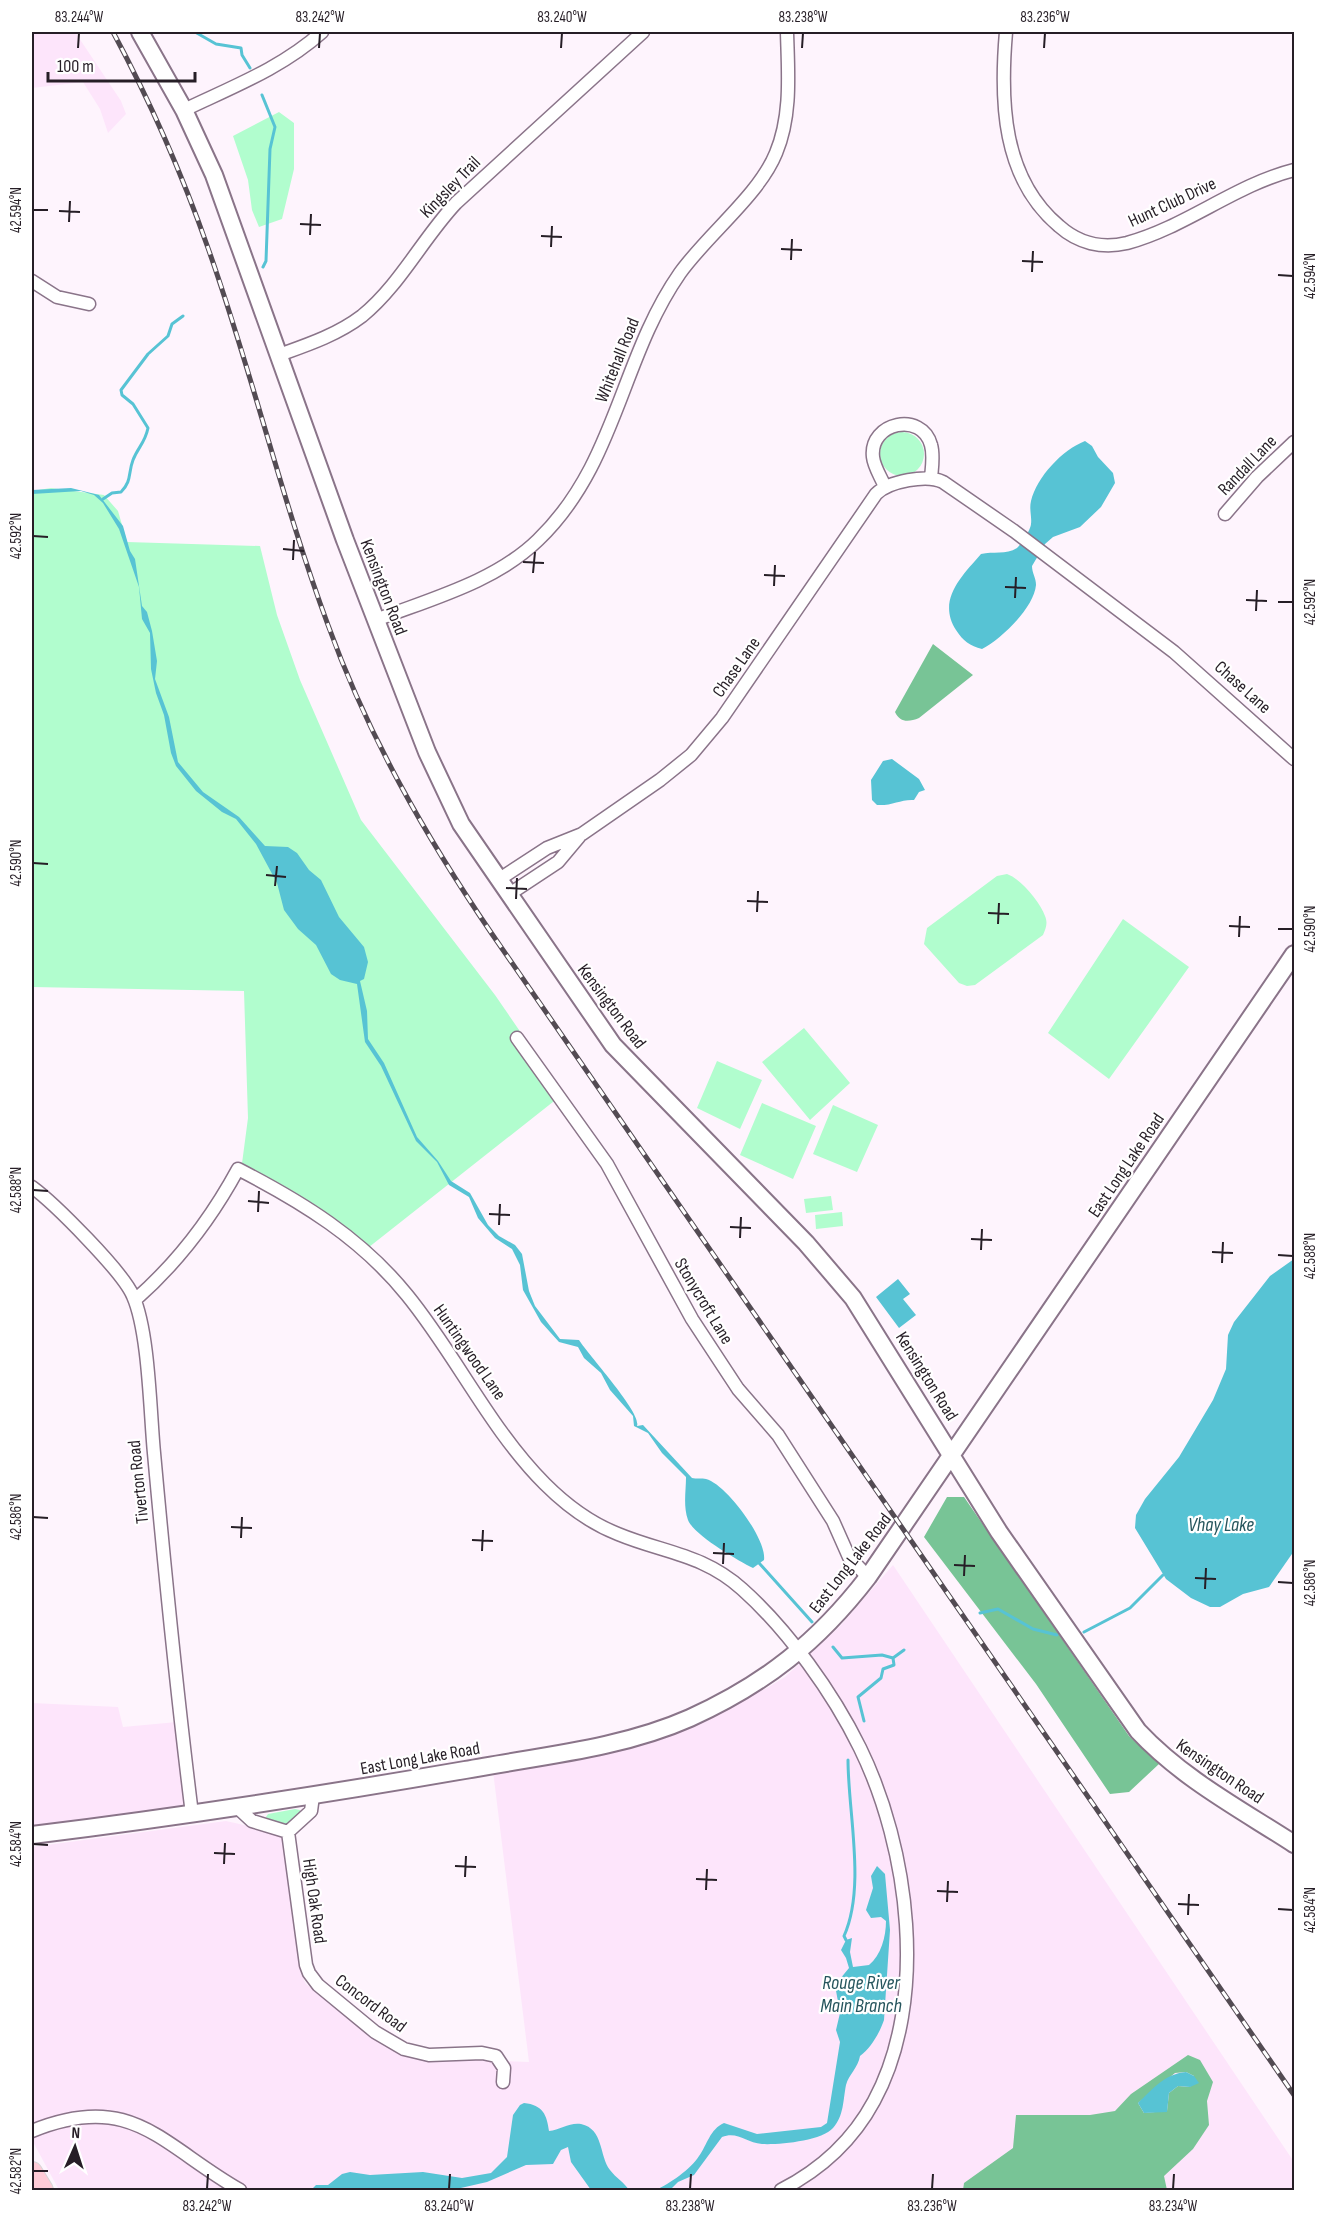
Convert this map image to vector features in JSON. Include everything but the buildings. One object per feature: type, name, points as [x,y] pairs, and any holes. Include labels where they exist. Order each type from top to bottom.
[{"type":"main road","points":[[32,2172],[43,2190]]},
{"type":"street","name":"Kensington Road","points":[[140,32],[184,110],[224,202],[376,620],[446,797],[498,880],[613,1045],[806,1243],[853,1298],[999,1532],[1138,1731],[1186,1775],[1294,1844]]},
{"type":"street","points":[[184,110],[278,66],[322,32]]},
{"type":"street","name":"Kingsley Trail","points":[[279,355],[336,332],[372,306],[456,203],[643,32]]},
{"type":"street","name":"Whitehall Road","points":[[376,620],[466,585],[506,565],[537,541],[570,504],[594,465],[640,347],[670,289],[709,237],[762,178],[776,153],[786,118],[787,32]]},
{"type":"street","name":"Hunt Club Drive","points":[[1006,32],[1004,107],[1018,169],[1027,189],[1042,210],[1065,232],[1079,240],[1109,246],[1135,240],[1249,186],[1294,170]]},
{"type":"street","points":[[32,281],[57,297],[90,304]]},
{"type":"street","points":[[897,424],[912,425],[929,440],[933,457],[931,478],[885,487],[875,466],[874,445],[884,431],[897,424]]},
{"type":"street","name":"Randall Lane","points":[[1225,514],[1257,477],[1294,442]]},
{"type":"street","name":"Chase Lane","points":[[931,478],[944,482],[1014,531],[1193,666],[1294,759]]},
{"type":"street","name":"Chase Lane","points":[[498,880],[547,848],[582,834],[668,774],[705,741],[876,494],[885,487]]},
{"type":"street","name":"Chase Lane","points":[[508,895],[558,861],[582,834]]},
{"type":"street","name":"East Long Lake Road","points":[[32,1835],[313,1796],[533,1758],[642,1735],[718,1705],[767,1676],[799,1652],[840,1614],[868,1577],[1294,954]]},
{"type":"street","name":"Stonycroft Lane","points":[[517,1038],[607,1164],[693,1319],[738,1389],[778,1435],[833,1521],[849,1557],[868,1577]]},
{"type":"street","name":"Huntingwood Lane","points":[[135,1300],[157,1281],[174,1260],[215,1206],[238,1169],[322,1216],[376,1260],[409,1296],[514,1448],[562,1500],[608,1530],[692,1557],[718,1570],[750,1596],[799,1652]]},
{"type":"street","name":"Tiverton Road","points":[[32,1187],[48,1199],[100,1255],[126,1285],[135,1300],[147,1383],[192,1814]]},
{"type":"street","points":[[781,2190],[806,2176],[835,2152],[864,2118],[875,2099],[896,2043],[906,1958],[899,1870],[881,1800],[848,1726],[799,1652]]},
{"type":"street","points":[[238,1808],[252,1821],[288,1832],[311,1811],[313,1796]]},
{"type":"street","name":"High Oak Road","points":[[288,1832],[309,1973]]},
{"type":"street","name":"Concord Road","points":[[309,1973],[341,2006],[396,2045],[429,2055],[493,2054],[502,2062],[503,2082]]},
{"type":"street","points":[[32,2131],[85,2116],[104,2116],[131,2122],[159,2136],[240,2190]]},
{"type":"shaded area","points":[[32,32],[75,32],[121,101],[126,114],[108,133],[100,109],[83,82],[32,88]]},
{"type":"shaded area","points":[[893,1565],[1294,2162],[1294,2190],[59,2190],[32,2140],[32,1847],[226,1821],[280,1833],[285,1849],[301,1974],[306,1984],[379,2042],[402,2052],[450,2059],[529,2062],[493,1771],[685,1726],[767,1688],[785,1677],[840,1626]]},
{"type":"shaded area","points":[[32,1703],[118,1707],[123,1727],[177,1722],[184,1806],[32,1826]]},
{"type":"green space","points":[[279,112],[294,123],[294,169],[282,219],[259,227],[252,210],[248,180],[233,136]]},
{"type":"green space","points":[[902,432],[911,433],[918,438],[923,445],[923,463],[918,470],[911,475],[902,476],[893,475],[886,470],[881,463],[880,454],[881,445],[886,438],[893,433]]},
{"type":"green space","points":[[51,488],[104,495],[118,511],[127,542],[260,546],[277,615],[300,680],[361,820],[495,995],[563,1094],[364,1251],[241,1171],[248,1118],[244,991],[32,987],[32,491]]},
{"type":"green space","points":[[933,644],[973,675],[919,718],[902,720],[895,712]]},
{"type":"green space","points":[[1007,874],[1024,886],[1043,910],[1046,928],[1043,935],[975,985],[967,986],[959,983],[924,944],[927,928],[997,876]]},
{"type":"green space","points":[[1123,919],[1189,967],[1109,1079],[1048,1033]]},
{"type":"green space","points":[[804,1028],[850,1083],[810,1120],[762,1062]]},
{"type":"green space","points":[[717,1061],[762,1080],[740,1129],[697,1108]]},
{"type":"green space","points":[[762,1103],[816,1126],[793,1179],[740,1155]]},
{"type":"green space","points":[[833,1105],[878,1125],[857,1172],[813,1154]]},
{"type":"green space","points":[[831,1196],[833,1210],[806,1213],[804,1199]]},
{"type":"green space","points":[[842,1212],[843,1226],[816,1229],[815,1215]]},
{"type":"green space","points":[[947,1497],[964,1497],[1129,1736],[1159,1764],[1129,1792],[1110,1794],[1036,1684],[924,1537]]},
{"type":"green space","points":[[300,1810],[300,1816],[285,1827],[268,1821],[266,1817],[268,1814]]},
{"type":"green space","points":[[1188,2055],[1200,2060],[1213,2082],[1207,2101],[1209,2125],[1193,2149],[1164,2176],[1167,2190],[963,2190],[964,2183],[1013,2148],[1016,2115],[1090,2115],[1115,2111],[1131,2094]],"holes":[[[1186,2072],[1194,2076],[1190,2087],[1178,2086],[1169,2093],[1167,2111],[1144,2113],[1138,2103],[1175,2073]]]},
{"type":"water","points":[[1085,441],[1092,446],[1098,457],[1113,473],[1115,483],[1101,507],[1080,527],[1053,537],[1045,544],[1032,566],[1036,585],[1034,594],[1015,622],[982,649],[970,645],[956,630],[949,609],[950,599],[959,580],[981,554],[1013,550],[1019,546],[1031,526],[1031,501],[1039,483],[1059,458]]},
{"type":"water","points":[[71,488],[99,495],[123,526],[130,551],[135,559],[142,606],[147,612],[152,631],[157,661],[155,679],[169,717],[178,762],[203,792],[239,817],[265,846],[288,847],[297,853],[309,870],[321,880],[339,917],[364,947],[368,962],[364,979],[360,981],[367,1011],[368,1039],[384,1063],[417,1137],[438,1161],[451,1181],[470,1193],[488,1225],[499,1236],[515,1245],[522,1254],[529,1291],[535,1306],[560,1339],[579,1340],[623,1397],[636,1419],[637,1426],[643,1425],[692,1478],[706,1479],[714,1483],[734,1501],[752,1526],[763,1551],[764,1560],[753,1568],[698,1533],[688,1520],[685,1499],[686,1477],[662,1453],[648,1433],[634,1426],[633,1416],[610,1390],[601,1373],[584,1358],[578,1347],[559,1342],[541,1322],[523,1290],[520,1265],[512,1249],[495,1238],[478,1218],[469,1197],[449,1185],[437,1162],[416,1141],[381,1066],[365,1042],[357,984],[340,980],[331,974],[316,945],[298,929],[284,910],[277,883],[256,844],[236,819],[222,812],[196,791],[176,766],[151,669],[150,633],[142,619],[139,587],[119,529],[103,503],[94,495],[81,491],[32,494],[32,490]]},
{"type":"water","points":[[892,759],[919,779],[925,790],[919,792],[914,800],[877,805],[872,800],[871,780],[883,761]]},
{"type":"water","name":"Vhay Lake","points":[[1294,1259],[1294,1551],[1269,1587],[1243,1594],[1220,1607],[1210,1607],[1191,1598],[1166,1579],[1135,1528],[1136,1515],[1145,1499],[1179,1457],[1213,1400],[1226,1369],[1228,1335],[1234,1322],[1270,1276]]},
{"type":"water","points":[[898,1279],[910,1294],[903,1299],[916,1315],[899,1328],[876,1297]]},
{"type":"water","name":"Rouge River Main Branch","points":[[877,1866],[885,1874],[890,1930],[884,2020],[875,2040],[860,2056],[847,2081],[837,2123],[820,2136],[789,2143],[762,2144],[733,2135],[722,2137],[694,2175],[678,2182],[670,2190],[656,2190],[691,2166],[712,2133],[724,2123],[757,2134],[821,2127],[827,2123],[840,2042],[836,2030],[840,2013],[835,1985],[849,1968],[841,1950],[846,1940],[852,1938],[850,1952],[853,1967],[869,1965],[880,1951],[885,1933],[886,1921],[881,1917],[871,1918],[866,1910],[873,1888],[871,1876]]},
{"type":"water","points":[[1186,2072],[1194,2076],[1199,2083],[1190,2087],[1178,2086],[1169,2093],[1167,2112],[1144,2113],[1138,2103],[1165,2079]]},
{"type":"water","points":[[524,2103],[536,2106],[543,2112],[549,2131],[581,2124],[594,2131],[610,2170],[629,2190],[591,2190],[571,2162],[568,2147],[561,2150],[553,2164],[526,2165],[487,2182],[452,2190],[311,2190],[316,2185],[328,2185],[342,2174],[350,2172],[370,2175],[423,2172],[462,2178],[491,2173],[507,2157],[513,2115]]},
{"type":"waterway","points":[[195,32],[216,44],[241,48],[242,55],[250,68]]},
{"type":"waterway","points":[[262,95],[275,127],[270,149],[266,261],[263,267]]},
{"type":"waterway","points":[[103,499],[112,493],[121,492],[124,488],[133,460],[148,428],[133,404],[122,395],[121,390],[148,354],[168,336],[172,324],[183,316]]},
{"type":"waterway","name":"Rouge River Main Branch","points":[[759,1563],[812,1622]]},
{"type":"waterway","points":[[1084,1632],[1130,1608],[1163,1575]]},
{"type":"waterway","points":[[980,1613],[998,1609],[1033,1629],[1057,1635]]},
{"type":"waterway","name":"Rouge River Main Branch","points":[[833,1647],[842,1658],[882,1655],[893,1658],[894,1665],[883,1669],[881,1678],[858,1697],[864,1721]]},
{"type":"waterway","points":[[893,1658],[904,1650]]},
{"type":"waterway","name":"Rouge River Main Branch","points":[[846,1940],[844,1936],[854,1895],[855,1873],[848,1760]]},
{"type":"railway","points":[[113,32],[152,111],[198,220],[239,342],[311,578],[361,706],[400,785],[444,860],[492,934],[1294,2095]]}]
